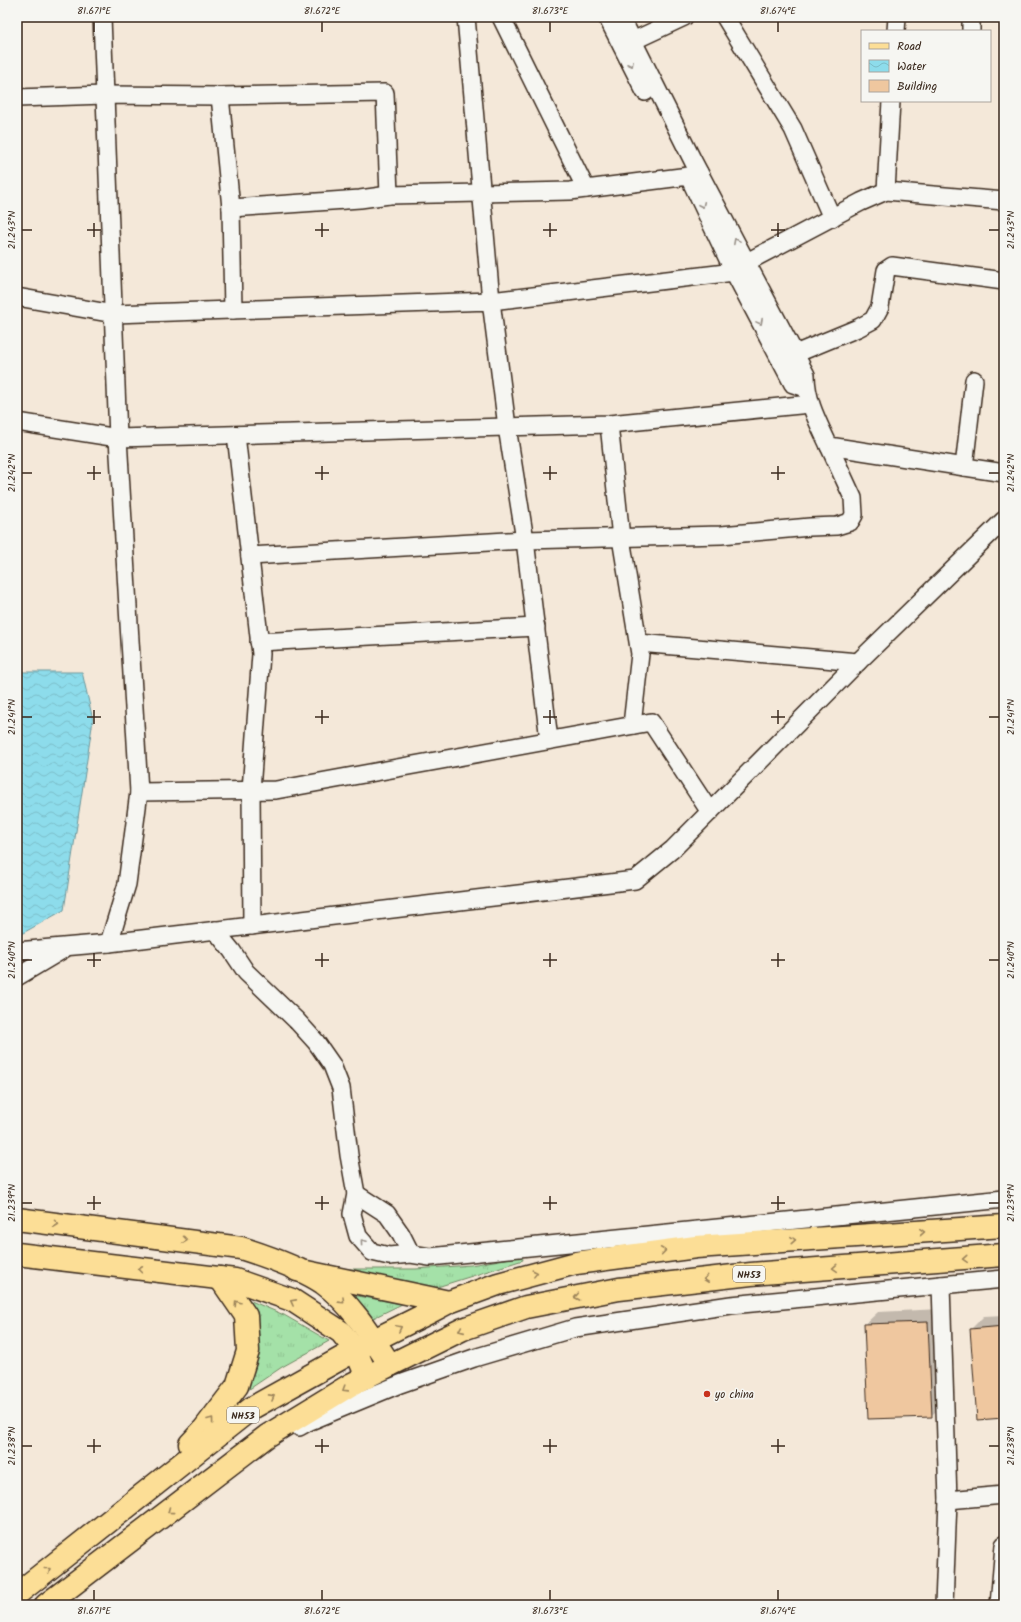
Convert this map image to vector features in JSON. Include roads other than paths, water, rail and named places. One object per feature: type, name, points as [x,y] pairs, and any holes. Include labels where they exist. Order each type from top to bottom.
[{"type":"main road","points":[[17,1219],[241,1248],[297,1270],[322,1283],[352,1311],[365,1346],[367,1377]]},
{"type":"main road","name":"NH53","points":[[17,1594],[252,1408],[449,1302],[519,1278],[576,1263],[696,1247],[1004,1226]]},
{"type":"main road","points":[[17,1254],[235,1280],[292,1300],[365,1346],[390,1365]]},
{"type":"main road","name":"NH53","points":[[46,1605],[267,1436],[352,1384],[463,1329],[526,1307],[619,1289],[752,1274],[1004,1256]]},
{"type":"main road","points":[[297,1270],[449,1302]]},
{"type":"main road","points":[[159,1482],[178,1456],[204,1429],[237,1386],[248,1351],[246,1316],[220,1278]]},
{"type":"street","points":[[102,17],[118,438],[139,792],[127,884],[109,943]]},
{"type":"street","points":[[466,17],[491,301],[507,427],[525,540],[549,740]]},
{"type":"street","points":[[501,17],[586,189]]},
{"type":"street","points":[[607,17],[627,43],[694,174],[740,267],[793,384],[808,396]]},
{"type":"street","points":[[621,17],[627,43]]},
{"type":"street","points":[[627,43],[684,17]]},
{"type":"street","points":[[725,17],[793,129],[832,218]]},
{"type":"street","points":[[896,30],[897,17]]},
{"type":"street","points":[[971,30],[972,17]]},
{"type":"street","points":[[17,98],[105,95],[220,96],[385,93],[389,195]]},
{"type":"street","points":[[220,96],[231,208],[233,310]]},
{"type":"street","points":[[886,191],[891,102]]},
{"type":"street","points":[[231,208],[360,199],[389,195],[586,189],[694,174]]},
{"type":"street","points":[[17,297],[114,314],[491,301],[740,267],[861,202],[886,191],[1004,201]]},
{"type":"street","points":[[795,354],[858,328],[873,320],[880,308],[886,270],[892,266],[1004,281]]},
{"type":"street","points":[[250,556],[525,540],[721,535],[837,526],[850,522],[854,515],[853,498],[808,396],[806,375],[795,354],[740,267]]},
{"type":"street","points":[[964,467],[974,380]]},
{"type":"street","points":[[17,422],[118,438],[609,424],[808,396]]},
{"type":"street","points":[[609,424],[621,538],[640,654],[632,725]]},
{"type":"street","points":[[236,435],[261,654],[251,790],[252,926]]},
{"type":"street","points":[[829,446],[1004,473]]},
{"type":"street","points":[[17,951],[109,943],[635,880],[673,849],[858,662],[1004,520]]},
{"type":"street","points":[[259,642],[536,627]]},
{"type":"street","points":[[639,643],[858,662]]},
{"type":"street","points":[[139,792],[276,790],[651,722],[710,812]]},
{"type":"street","points":[[215,930],[232,950],[246,972],[297,1021],[316,1042],[332,1065],[341,1088],[349,1155],[356,1194],[352,1214],[358,1236],[372,1252],[389,1256],[411,1254],[430,1258],[1004,1199]]},
{"type":"street","points":[[17,977],[70,946]]},
{"type":"street","points":[[356,1194],[387,1214],[401,1234],[411,1254]]},
{"type":"street","points":[[186,1498],[308,1422],[408,1381],[474,1358],[575,1328],[731,1305],[1004,1279]]},
{"type":"street","points":[[941,1285],[948,1500],[944,1605]]},
{"type":"street","points":[[948,1500],[1004,1495]]},
{"type":"street","points":[[999,1605],[1004,1545]]},
{"type":"water","points":[[17,672],[82,672],[93,720],[64,910],[23,933],[17,933]]},
{"type":"place","name":"yo china","points":[[707,1394]]}]
